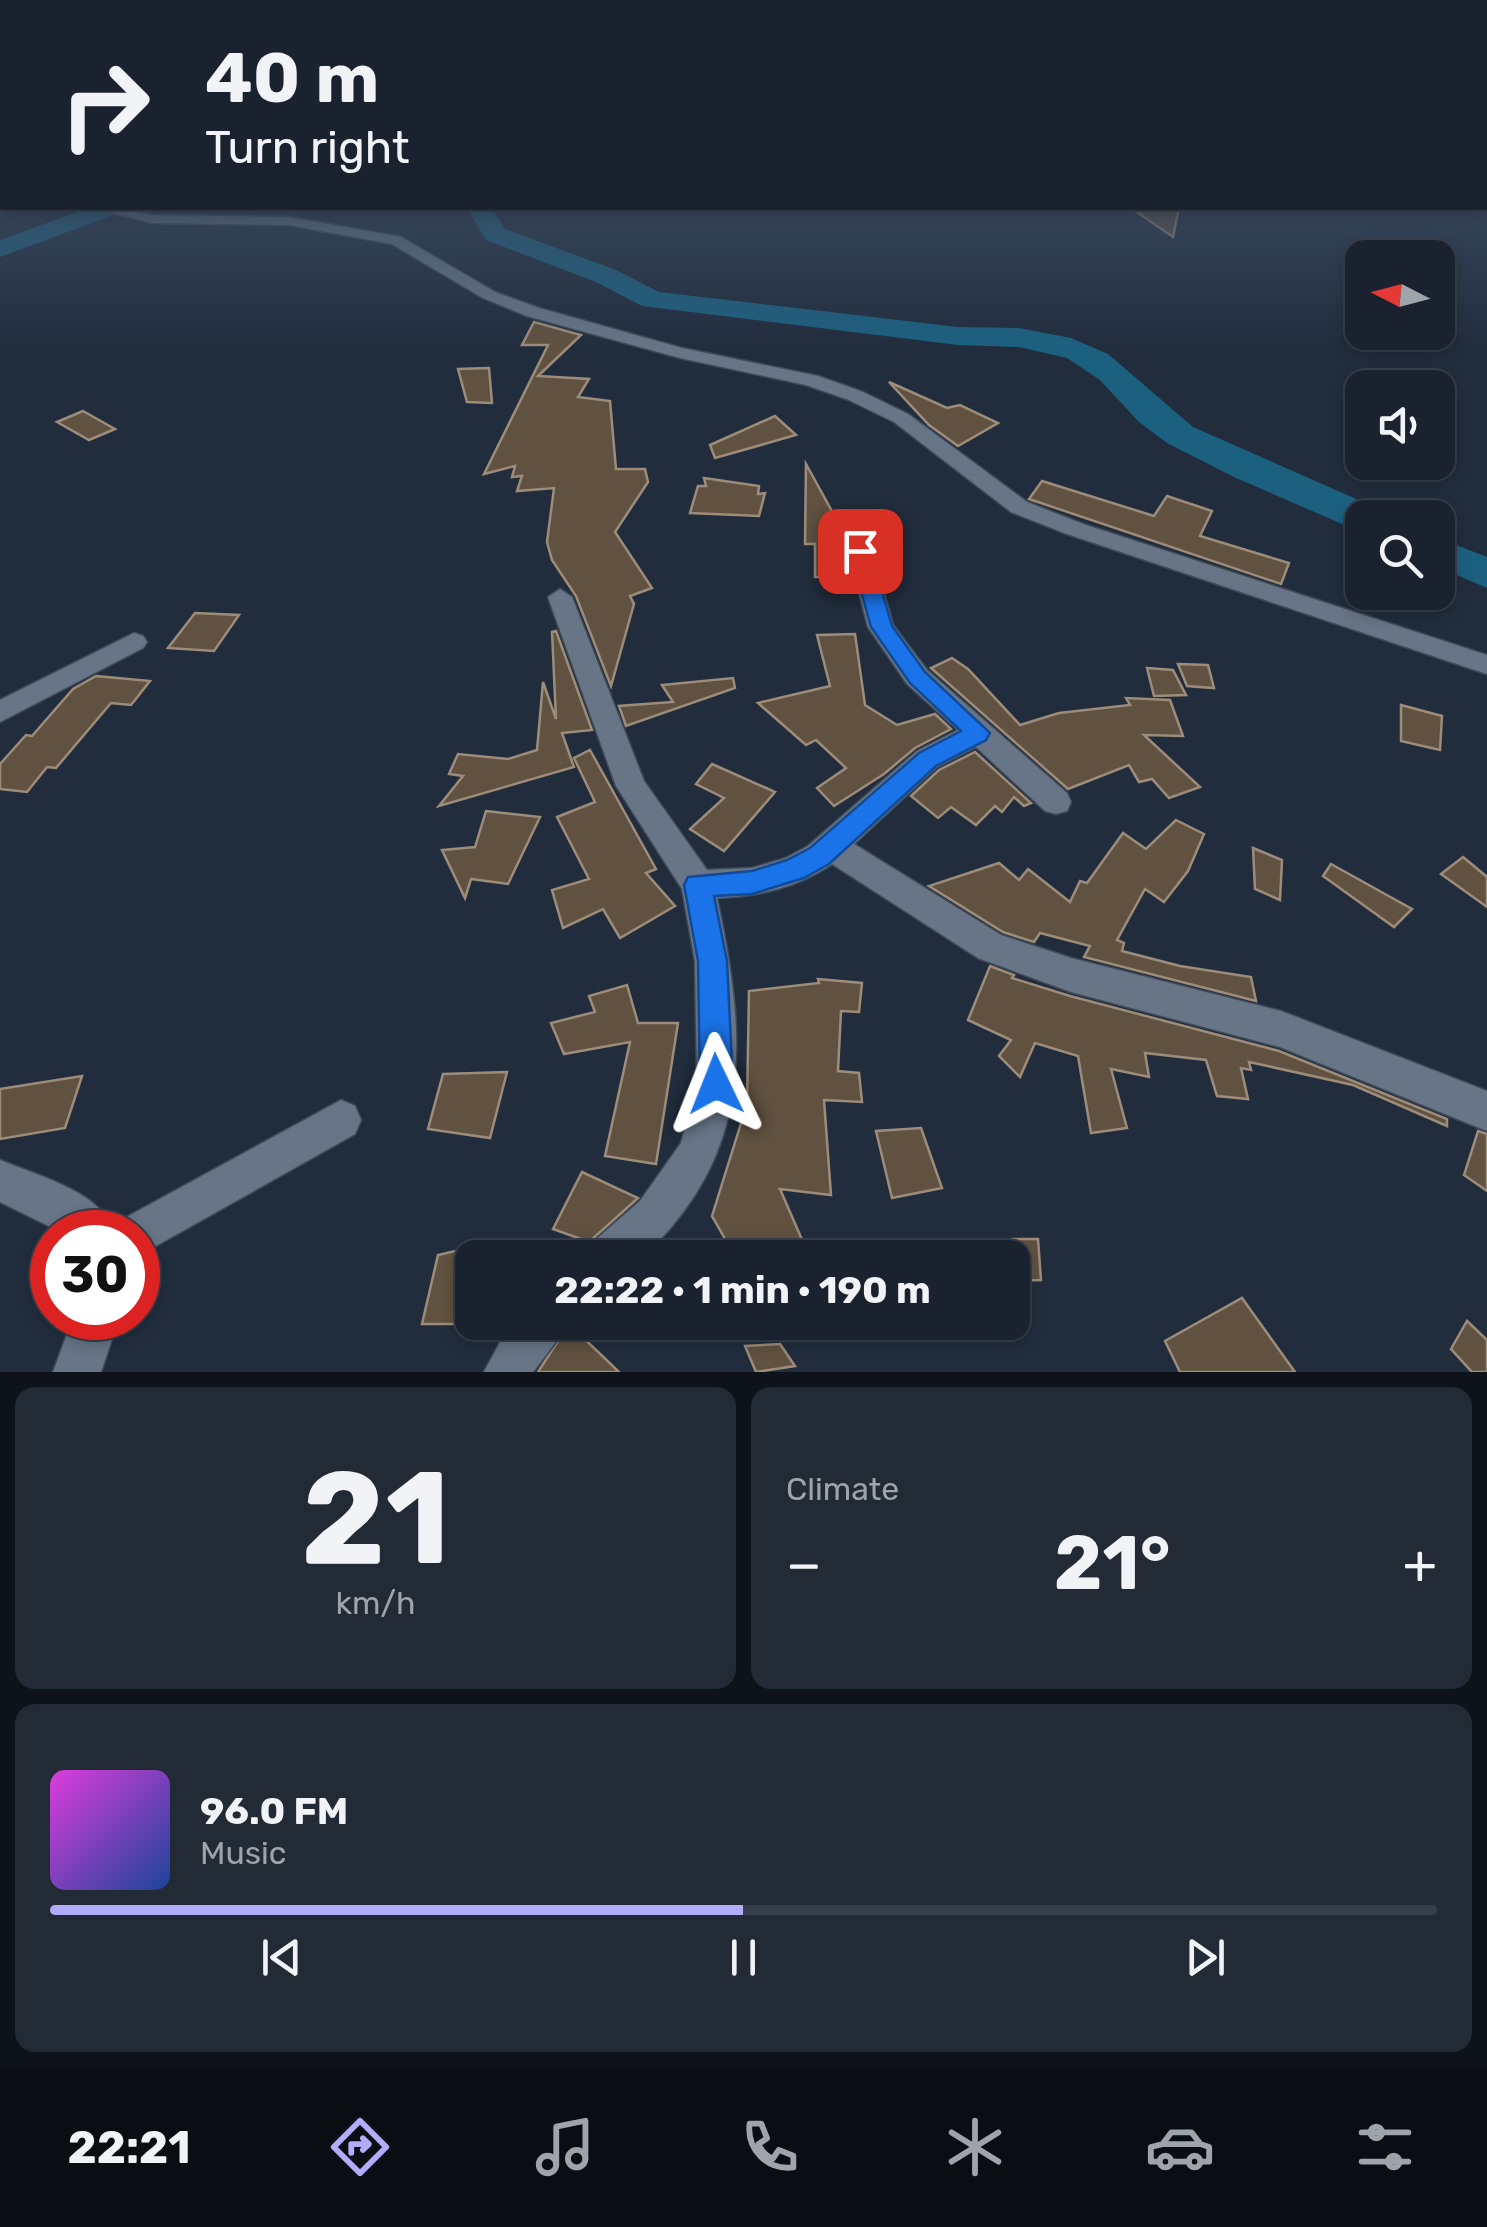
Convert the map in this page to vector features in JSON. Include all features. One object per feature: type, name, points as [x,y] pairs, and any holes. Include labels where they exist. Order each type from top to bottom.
[{"type":"street","points":[[289,222],[396,240],[489,295],[534,312],[680,354],[811,380],[856,396],[901,418],[1019,507],[1074,530],[1487,665]]},
{"type":"street","points":[[860,551],[881,627],[918,678],[1056,802]]},
{"type":"street","points":[[560,597],[631,786],[698,885],[713,961],[716,1084],[699,1153],[681,1184],[628,1240]]},
{"type":"street","points":[[0,712],[134,642]]},
{"type":"street","points":[[698,885],[766,878],[795,870],[830,846],[927,759],[978,733]]},
{"type":"street","points":[[830,846],[990,947],[1072,976],[1281,1028],[1487,1111]]},
{"type":"street","points":[[160,1222],[341,1120]]},
{"type":"street","points":[[0,1181],[65,1210]]},
{"type":"street","points":[[77,1372],[88,1340]]},
{"type":"street","points":[[508,1372],[526,1340]]},
{"type":"building","points":[[1151,222],[1176,222],[1173,237]]},
{"type":"building","points":[[534,322],[581,335],[538,376],[589,379],[578,397],[610,401],[616,469],[645,469],[648,482],[615,532],[652,588],[630,596],[634,604],[611,686],[576,596],[552,560],[547,542],[554,488],[517,491],[522,476],[512,477],[515,466],[484,474],[548,345],[522,345]]},
{"type":"building","points":[[489,368],[492,403],[467,402],[458,369]]},
{"type":"building","points":[[889,382],[947,408],[960,405],[998,423],[958,446],[929,425]]},
{"type":"building","points":[[83,411],[115,429],[89,440],[57,422]]},
{"type":"building","points":[[775,416],[796,435],[715,458],[710,445]]},
{"type":"building","points":[[806,464],[839,524],[879,520],[888,545],[871,546],[858,541],[846,548],[847,577],[815,577],[815,544],[805,544]]},
{"type":"building","points":[[704,478],[759,486],[758,494],[765,493],[759,516],[690,513],[698,486],[706,486]]},
{"type":"building","points":[[1042,481],[1154,516],[1167,496],[1212,511],[1200,536],[1289,563],[1281,584],[1029,499]]},
{"type":"building","points":[[195,613],[239,615],[214,651],[168,648]]},
{"type":"building","points":[[556,631],[592,730],[562,733],[574,767],[439,806],[463,776],[449,774],[458,754],[508,759],[537,750],[543,682],[556,719],[552,632]]},
{"type":"building","points":[[855,634],[865,705],[897,725],[935,714],[951,729],[915,748],[884,774],[834,806],[817,788],[846,768],[816,740],[806,745],[758,703],[830,686],[817,635]]},
{"type":"building","points":[[952,658],[968,669],[1020,725],[1059,713],[1130,705],[1126,698],[1170,700],[1183,736],[1144,735],[1200,787],[1169,798],[1152,779],[1139,782],[1129,765],[1068,789],[931,668]]},
{"type":"building","points":[[1178,664],[1208,665],[1214,688],[1187,686]]},
{"type":"building","points":[[1147,668],[1173,670],[1186,695],[1154,696]]},
{"type":"building","points":[[96,676],[150,681],[131,705],[111,703],[56,768],[47,767],[27,792],[0,789],[0,764],[26,735],[32,736],[73,689]]},
{"type":"building","points":[[733,678],[735,688],[626,726],[619,706],[673,702],[662,685]]},
{"type":"building","points":[[1401,705],[1442,716],[1440,750],[1401,741]]},
{"type":"building","points":[[590,750],[656,869],[646,873],[675,906],[620,938],[603,909],[563,928],[552,890],[589,879],[557,817],[595,802],[574,758]]},
{"type":"building","points":[[975,752],[1031,803],[1024,806],[1014,797],[1002,812],[995,806],[976,825],[951,807],[938,818],[911,796],[939,770]]},
{"type":"building","points":[[712,764],[775,792],[724,851],[690,829],[724,798],[696,784]]},
{"type":"building","points":[[486,811],[540,817],[508,884],[471,879],[465,898],[442,850],[475,847]]},
{"type":"building","points":[[1176,820],[1204,834],[1188,871],[1164,902],[1145,889],[1117,940],[1124,943],[1122,951],[1180,966],[1251,977],[1256,1001],[1084,957],[1090,946],[1040,933],[1034,942],[1003,932],[929,886],[999,863],[1019,880],[1028,869],[1070,902],[1080,881],[1087,883],[1123,833],[1146,849]]},
{"type":"building","points":[[1253,848],[1282,860],[1280,900],[1255,889]]},
{"type":"building","points":[[1463,857],[1487,877],[1487,907],[1441,874]]},
{"type":"building","points":[[1331,864],[1412,909],[1394,927],[1323,876]]},
{"type":"building","points":[[990,966],[1014,975],[1012,978],[1070,996],[1279,1051],[1447,1119],[1447,1126],[1353,1085],[1249,1062],[1251,1070],[1241,1068],[1248,1099],[1217,1096],[1206,1060],[1145,1053],[1149,1077],[1111,1069],[1127,1128],[1091,1133],[1078,1056],[1035,1043],[1020,1077],[999,1056],[1011,1040],[968,1020]]},
{"type":"building","points":[[818,979],[862,983],[859,1012],[841,1011],[838,1071],[859,1073],[862,1102],[824,1100],[831,1195],[780,1189],[802,1240],[726,1240],[712,1216],[747,1104],[749,991],[819,983]]},
{"type":"building","points":[[627,985],[638,1023],[678,1023],[656,1164],[605,1156],[630,1042],[564,1054],[551,1023],[595,1012],[589,996]]},
{"type":"building","points":[[507,1072],[490,1138],[428,1129],[443,1074]]},
{"type":"building","points":[[82,1076],[65,1128],[0,1139],[0,1089]]},
{"type":"building","points":[[921,1128],[942,1188],[892,1198],[876,1131]]},
{"type":"building","points":[[1478,1131],[1487,1134],[1487,1191],[1464,1175]]},
{"type":"building","points":[[582,1172],[638,1198],[591,1240],[553,1229]]},
{"type":"building","points":[[1038,1239],[1041,1280],[1030,1280],[1030,1240],[1012,1240]]},
{"type":"building","points":[[455,1251],[455,1324],[422,1324],[438,1255]]},
{"type":"building","points":[[1242,1298],[1295,1372],[1180,1372],[1165,1341]]},
{"type":"building","points":[[1467,1321],[1487,1340],[1487,1372],[1472,1372],[1451,1349]]},
{"type":"building","points":[[559,1340],[586,1340],[619,1372],[538,1372]]},
{"type":"building","points":[[780,1344],[795,1366],[756,1372],[745,1346]]},
{"type":"waterway","points":[[0,249],[72,222]]},
{"type":"waterway","points":[[488,222],[495,234],[606,276],[652,300],[1059,344],[1096,360],[1180,435],[1247,469],[1345,510]]},
{"type":"waterway","points":[[1455,559],[1487,574]]},
{"type":"route","points":[[716,1084],[713,961],[698,885],[752,882],[795,870],[819,856],[927,759],[978,733],[918,678],[881,627],[860,551]]}]
